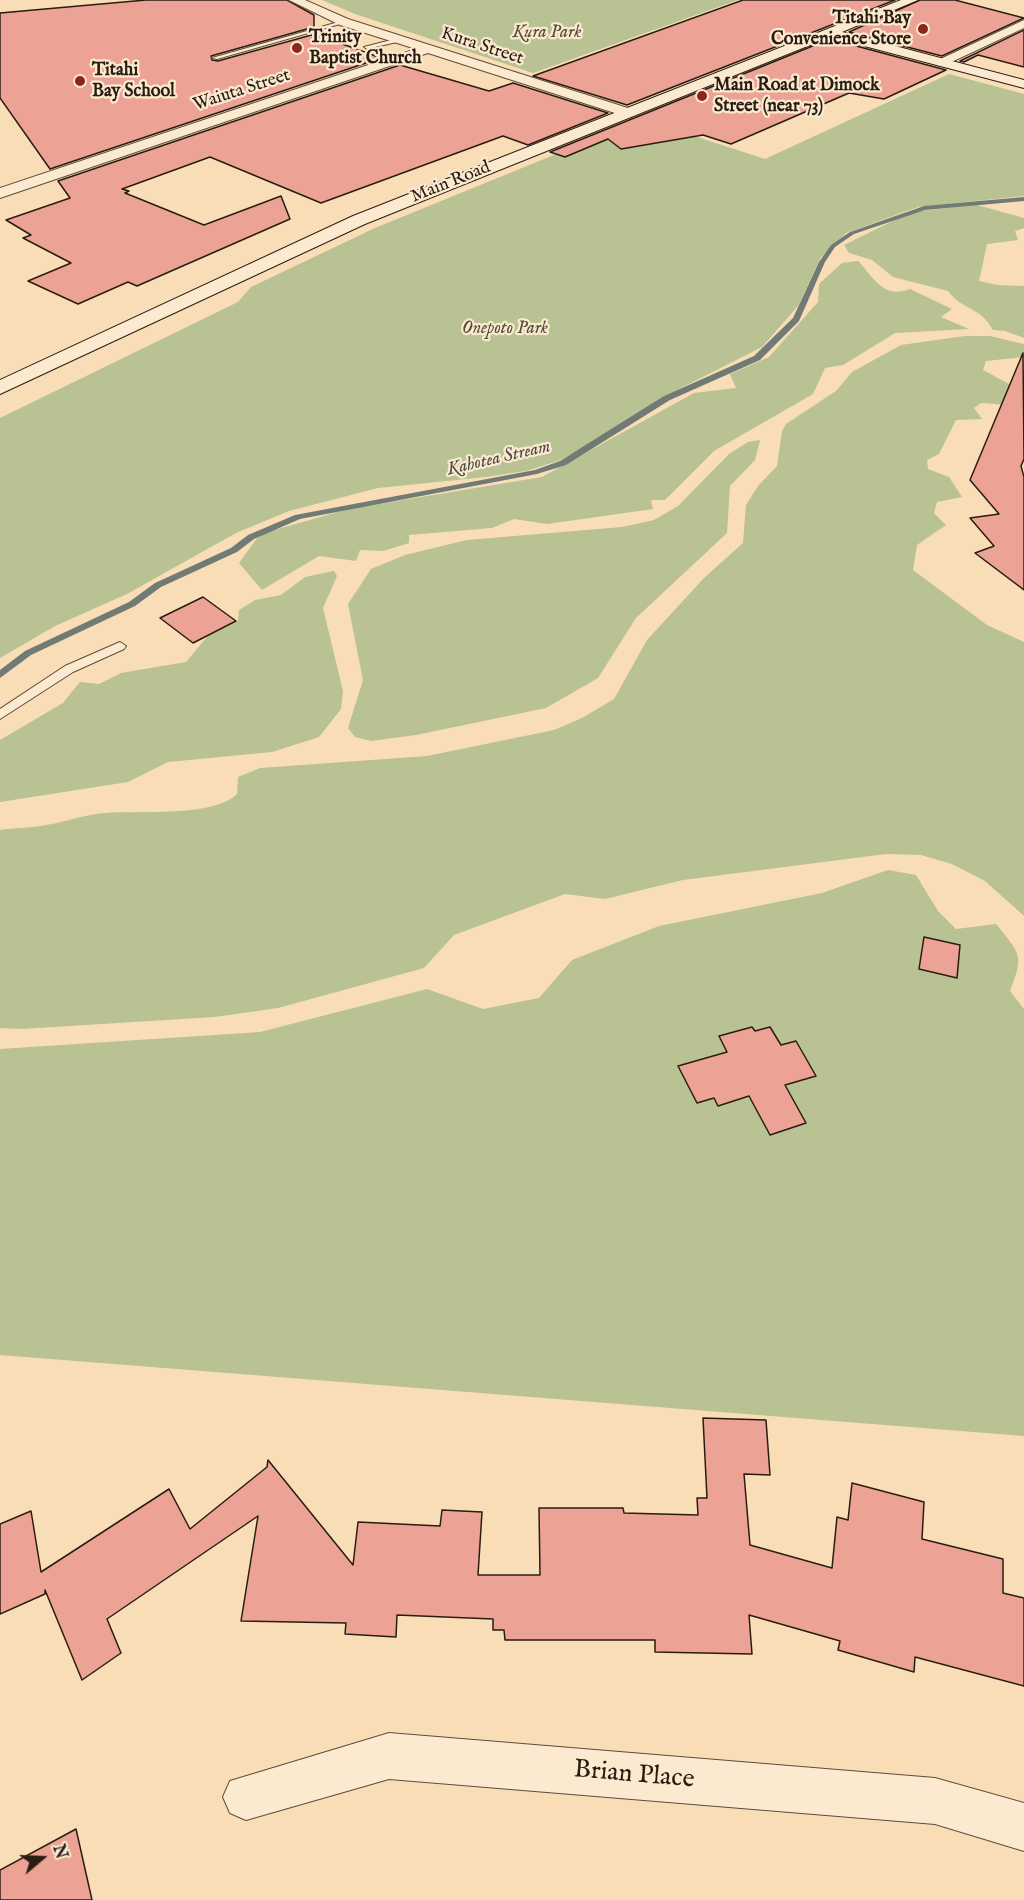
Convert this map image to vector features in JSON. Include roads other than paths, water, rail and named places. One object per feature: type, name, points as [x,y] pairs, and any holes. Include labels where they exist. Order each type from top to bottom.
[{"type":"main road","name":"Main Road","points":[[0,388],[359,220],[912,0]]},
{"type":"main road","points":[[829,33],[1024,84]]},
{"type":"street","name":"Kura Street","points":[[295,0],[344,22],[626,112]]},
{"type":"street","points":[[940,62],[1024,24]]},
{"type":"street","name":"Waiuta Street","points":[[0,193],[428,49]]},
{"type":"street","name":"Brian Place","points":[[246,1797],[389,1756],[935,1801],[1012,1821],[1024,1827]]},
{"type":"lane","points":[[214,58],[344,22]]},
{"type":"lane","points":[[367,47],[399,40]]},
{"type":"lane","points":[[0,715],[69,669],[120,646]]},
{"type":"waterway","name":"Kahotea Stream","points":[[0,675],[28,653],[132,604],[158,585],[234,550],[251,537],[298,517],[537,472],[563,463],[667,398],[757,358],[796,319],[822,262],[833,246],[852,233],[924,208],[1024,199]]},
{"type":"place","name":"Titahi Bay Convenience Store","points":[[923,29]]},
{"type":"place","name":"Trinity Baptist Church","points":[[297,48]]},
{"type":"place","name":"Titahi Bay School","points":[[80,81]]},
{"type":"place","name":"Main Road at Dimock Street (near 73)","points":[[702,96]]},
{"type":"park label","name":"Kura Park","points":[[547,33]]},
{"type":"park label","name":"Onepoto Park","points":[[505,329]]}]
